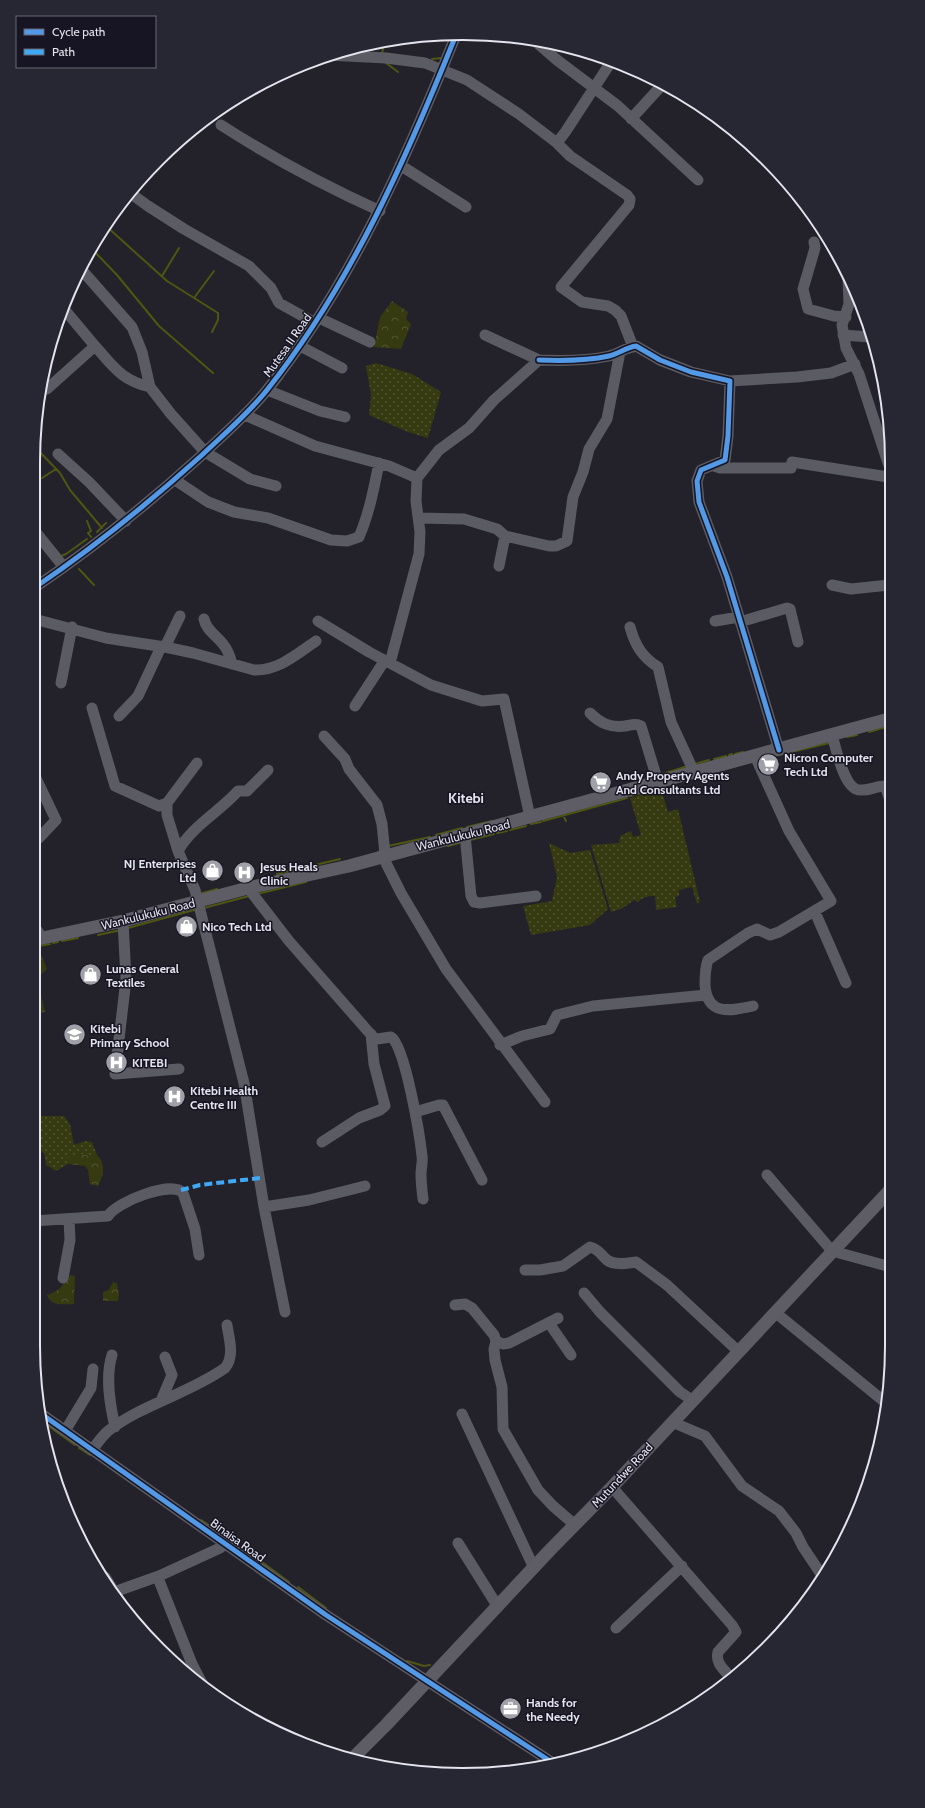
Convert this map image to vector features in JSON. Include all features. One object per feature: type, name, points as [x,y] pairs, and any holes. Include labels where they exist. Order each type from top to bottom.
[{"type":"main road","name":"Wankulukuku Road","points":[[40,939],[123,921],[248,888],[349,866],[384,855],[530,818],[885,721]]},
{"type":"main road","name":"Mutundwe Road","points":[[356,1755],[386,1725],[427,1680],[612,1487],[832,1250],[885,1195]]},
{"type":"street","name":"Mutesa II Road","points":[[40,583],[126,521],[175,480],[245,415],[267,390],[300,346],[317,320],[380,210],[454,40]]},
{"type":"street","points":[[550,49],[594,88],[618,106],[630,119],[698,180]]},
{"type":"street","points":[[347,56],[386,58],[425,63],[467,80],[519,114],[557,143],[570,156],[630,199],[629,205],[624,212],[560,287],[582,302],[608,306],[615,310],[620,316],[632,346]]},
{"type":"street","points":[[557,143],[566,132],[608,66]]},
{"type":"street","points":[[630,119],[658,89]]},
{"type":"street","points":[[221,125],[286,165],[335,190],[380,210]]},
{"type":"street","points":[[400,165],[466,207]]},
{"type":"street","points":[[135,196],[184,228],[249,266],[271,288],[279,303],[370,342]]},
{"type":"street","points":[[814,242],[815,248],[803,288],[808,309],[834,316],[846,317]]},
{"type":"street","points":[[85,274],[132,327],[142,352],[152,392],[205,452],[250,479],[276,486]]},
{"type":"street","points":[[849,292],[849,304],[846,317],[842,325],[843,335],[846,348],[855,364],[885,453]]},
{"type":"street","points":[[67,313],[124,377],[130,381],[150,387]]},
{"type":"street","points":[[485,335],[540,360],[567,361],[610,356],[632,346],[636,346],[660,360],[691,372],[730,381],[797,377],[831,373],[855,364]]},
{"type":"street","points":[[843,335],[866,337]]},
{"type":"street","points":[[47,389],[95,346]]},
{"type":"street","points":[[300,346],[342,368]]},
{"type":"street","points":[[419,518],[464,519],[497,529],[505,536],[549,546],[567,541],[572,497],[583,472],[589,449],[607,419],[620,352]]},
{"type":"street","points":[[355,706],[388,662],[419,554],[419,518],[416,501],[417,478],[439,450],[469,428],[494,400],[540,360]]},
{"type":"street","points":[[730,381],[728,436],[725,460],[711,465],[698,473],[697,492],[739,619],[779,750]]},
{"type":"street","points":[[267,390],[314,409],[345,417]]},
{"type":"street","points":[[245,415],[315,446],[379,463],[417,478]]},
{"type":"street","points":[[58,454],[89,482],[126,521]]},
{"type":"street","points":[[711,465],[720,468],[768,470],[791,468],[792,462],[885,477]]},
{"type":"street","points":[[175,480],[208,502],[234,512],[268,518],[331,540],[347,541],[359,537],[363,528],[372,500],[379,463]]},
{"type":"street","points":[[499,566],[505,536]]},
{"type":"street","points":[[40,537],[63,566]]},
{"type":"street","points":[[832,586],[850,588],[885,585]]},
{"type":"street","points":[[715,621],[739,619],[787,608],[790,609],[798,642]]},
{"type":"street","points":[[119,716],[138,696],[180,616]]},
{"type":"street","points":[[204,618],[205,625],[224,645],[229,653],[232,664]]},
{"type":"street","points":[[40,620],[72,627],[106,638],[194,653],[254,670],[279,666],[316,641]]},
{"type":"street","points":[[318,621],[347,640],[431,685],[452,693],[482,701],[504,699],[530,818]]},
{"type":"street","points":[[61,683],[72,627]]},
{"type":"street","points":[[630,627],[641,653],[649,662],[658,667],[671,722],[694,772]]},
{"type":"street","points":[[92,708],[115,786],[159,806],[167,803],[197,763]]},
{"type":"street","points":[[590,713],[598,721],[609,726],[636,724],[641,726],[658,782]]},
{"type":"street","points":[[832,735],[843,771],[852,787],[859,791],[885,786]]},
{"type":"street","points":[[324,736],[345,759],[349,769],[377,805],[382,824],[384,855],[401,893],[446,969],[500,1045],[545,1102]]},
{"type":"street","points":[[753,1006],[738,1010],[716,1008],[709,1001],[706,995],[705,974],[710,958],[748,933],[759,930],[766,934],[774,934],[798,923],[831,902],[790,831],[755,756]]},
{"type":"street","points":[[178,850],[190,834],[229,801],[238,790],[247,791],[268,770]]},
{"type":"street","points":[[40,787],[56,820],[40,837]]},
{"type":"street","points":[[167,803],[167,815],[178,850],[195,890],[244,1083],[264,1207],[285,1312]]},
{"type":"street","points":[[465,834],[471,896],[474,902],[480,903],[536,896]]},
{"type":"street","points":[[248,888],[289,941],[371,1034],[377,1039],[391,1037],[396,1041],[405,1069],[415,1112],[422,1155],[421,1182],[424,1199]]},
{"type":"street","points":[[815,912],[846,983]]},
{"type":"street","points":[[123,921],[126,979],[115,1074],[179,1070]]},
{"type":"street","points":[[500,1045],[522,1036],[550,1029],[554,1018],[559,1014],[593,1006],[706,995]]},
{"type":"street","points":[[322,1142],[359,1118],[380,1110],[385,1106],[374,1064],[371,1034]]},
{"type":"street","points":[[415,1112],[443,1105],[482,1180]]},
{"type":"street","points":[[768,1175],[832,1250],[885,1265]]},
{"type":"street","points":[[264,1207],[309,1200],[365,1186]]},
{"type":"street","points":[[40,1221],[108,1216],[116,1206],[127,1200],[153,1192],[178,1189],[183,1192],[190,1212],[199,1255]]},
{"type":"street","points":[[63,1278],[70,1240],[69,1219]]},
{"type":"street","points":[[525,1270],[540,1270],[563,1266],[590,1247],[597,1248],[608,1261],[615,1264],[636,1262],[667,1285],[738,1351]]},
{"type":"street","points":[[584,1293],[600,1312],[680,1392],[692,1400]]},
{"type":"street","points":[[455,1305],[465,1304],[472,1308],[494,1335],[496,1341],[494,1349],[502,1387],[503,1429],[538,1490],[553,1506],[575,1525]]},
{"type":"street","points":[[776,1312],[881,1399]]},
{"type":"street","points":[[496,1341],[503,1344],[509,1343],[554,1320],[571,1355]]},
{"type":"street","points":[[92,1450],[108,1432],[124,1420],[161,1401],[182,1393],[219,1372],[228,1364],[231,1348],[227,1325]]},
{"type":"street","points":[[112,1355],[110,1365],[110,1402],[116,1427]]},
{"type":"street","points":[[161,1401],[172,1375],[165,1357]]},
{"type":"street","points":[[66,1431],[92,1388],[94,1369]]},
{"type":"street","points":[[462,1414],[534,1568]]},
{"type":"street","name":"Binaisa Road","points":[[46,1417],[326,1615],[547,1759]]},
{"type":"street","points":[[672,1422],[706,1436],[742,1486],[779,1511],[796,1533],[802,1547],[819,1572]]},
{"type":"street","points":[[612,1487],[732,1625],[736,1632],[717,1655],[717,1662],[727,1675]]},
{"type":"street","points":[[118,1591],[160,1576],[220,1548],[226,1543]]},
{"type":"street","points":[[458,1543],[498,1607]]},
{"type":"street","points":[[616,1628],[682,1566]]},
{"type":"street","points":[[160,1576],[162,1589],[189,1658],[198,1675]]},
{"type":"green space","points":[[392,301],[408,312],[406,319],[411,324],[401,349],[374,347],[380,317]]},
{"type":"green space","points":[[376,363],[412,374],[441,392],[428,438],[408,432],[369,415],[371,395],[366,366]]},
{"type":"green space","points":[[661,789],[668,812],[678,809],[700,902],[697,904],[692,887],[679,890],[679,896],[675,897],[677,907],[656,910],[655,896],[653,896],[644,898],[638,902],[634,900],[623,908],[611,912],[591,845],[619,843],[620,836],[631,831],[633,837],[641,835],[630,798]]},
{"type":"green space","points":[[549,843],[570,853],[590,850],[608,909],[590,925],[531,935],[523,906],[552,901],[557,877]]},
{"type":"green space","points":[[40,952],[47,969],[40,975]]},
{"type":"green space","points":[[40,991],[45,1012],[40,1013]]},
{"type":"green space","points":[[40,1116],[64,1116],[70,1124],[74,1145],[85,1141],[92,1142],[98,1157],[78,1154],[66,1159],[68,1164],[56,1171],[46,1165],[43,1152],[40,1151]]},
{"type":"green space","points":[[78,1154],[99,1157],[103,1172],[98,1186],[90,1184],[88,1170],[85,1166],[68,1164],[66,1159],[69,1156]]},
{"type":"green space","points":[[70,1275],[75,1276],[74,1304],[58,1304],[49,1299],[47,1295],[60,1288]]},
{"type":"green space","points":[[113,1282],[117,1283],[119,1295],[118,1301],[103,1301],[103,1292],[109,1290]]},
{"type":"waterway","points":[[382,54],[383,48]]},
{"type":"waterway","points":[[432,59],[442,58]]},
{"type":"waterway","points":[[386,63],[398,72]]},
{"type":"waterway","points":[[110,230],[167,281],[218,313],[218,320],[212,332]]},
{"type":"waterway","points":[[162,276],[179,248]]},
{"type":"waterway","points":[[96,253],[117,275],[159,326],[213,373]]},
{"type":"waterway","points":[[194,298],[214,271]]},
{"type":"waterway","points":[[274,389],[283,377]]},
{"type":"waterway","points":[[40,453],[60,473],[70,490],[102,528]]},
{"type":"waterway","points":[[42,478],[56,469]]},
{"type":"waterway","points":[[87,521],[91,531],[88,533],[91,537]]},
{"type":"waterway","points":[[97,532],[106,523]]},
{"type":"waterway","points":[[61,556],[87,539]]},
{"type":"waterway","points":[[79,569],[94,585]]},
{"type":"waterway","points":[[869,732],[885,727]]},
{"type":"waterway","points":[[847,737],[857,735]]},
{"type":"waterway","points":[[779,755],[829,743]]},
{"type":"waterway","points":[[735,754],[743,752]]},
{"type":"waterway","points":[[714,759],[726,756]]},
{"type":"waterway","points":[[695,764],[709,760]]},
{"type":"waterway","points":[[659,775],[688,766]]},
{"type":"waterway","points":[[630,796],[661,788]]},
{"type":"waterway","points":[[543,821],[627,798]]},
{"type":"waterway","points":[[563,815],[566,821]]},
{"type":"waterway","points":[[467,827],[492,821]]},
{"type":"waterway","points":[[531,824],[541,822]]},
{"type":"waterway","points":[[510,830],[526,826]]},
{"type":"waterway","points":[[436,835],[462,828]]},
{"type":"waterway","points":[[497,833],[507,831]]},
{"type":"waterway","points":[[470,840],[494,834]]},
{"type":"waterway","points":[[388,846],[430,837]]},
{"type":"waterway","points":[[448,846],[459,843]]},
{"type":"waterway","points":[[311,866],[340,859]]},
{"type":"waterway","points":[[277,874],[306,867]]},
{"type":"waterway","points":[[257,894],[306,882]]},
{"type":"waterway","points":[[199,894],[217,889]]},
{"type":"waterway","points":[[204,908],[249,896]]},
{"type":"waterway","points":[[128,928],[194,910]]},
{"type":"waterway","points":[[98,935],[121,930]]},
{"type":"waterway","points":[[62,941],[78,938]]},
{"type":"waterway","points":[[53,943],[58,942]]},
{"type":"waterway","points":[[40,946],[50,944]]},
{"type":"waterway","points":[[48,1425],[75,1445]]},
{"type":"waterway","points":[[79,1448],[90,1455]]},
{"type":"waterway","points":[[201,1520],[236,1543]]},
{"type":"waterway","points":[[243,1548],[289,1582]]},
{"type":"waterway","points":[[298,1587],[326,1608]]},
{"type":"waterway","points":[[407,1661],[424,1666],[430,1665]]},
{"type":"marked path","points":[[181,1190],[200,1185],[260,1178]]},
{"type":"cycle path","points":[[40,584],[99,541],[162,490],[236,424],[267,390],[297,349],[351,264],[396,174],[454,40]]},
{"type":"cycle path","points":[[539,360],[600,358],[636,346],[660,360],[691,372],[730,381],[728,436],[725,460],[701,470],[697,481],[699,502],[727,577],[779,750]]},
{"type":"cycle path","points":[[46,1418],[326,1615],[548,1759]]},
{"type":"place","name":"Nicron Computer Tech Ltd","points":[[768,764]]},
{"type":"place","name":"Andy Property Agents And Consultants Ltd","points":[[600,782]]},
{"type":"place","name":"NJ Enterprises Ltd","points":[[212,870]]},
{"type":"place","name":"Jesus Heals Clinic","points":[[244,873]]},
{"type":"place","name":"Nico Tech Ltd","points":[[187,926]]},
{"type":"place","name":"Lunas General Textiles","points":[[90,975]]},
{"type":"place","name":"Kitebi Primary School","points":[[75,1035]]},
{"type":"place","name":"KITEBI","points":[[117,1062]]},
{"type":"place","name":"Kitebi Health Centre III","points":[[175,1097]]},
{"type":"place","name":"Hands for the Needy","points":[[511,1709]]},
{"type":"district","name":"Kitebi","points":[[466,798]]}]
